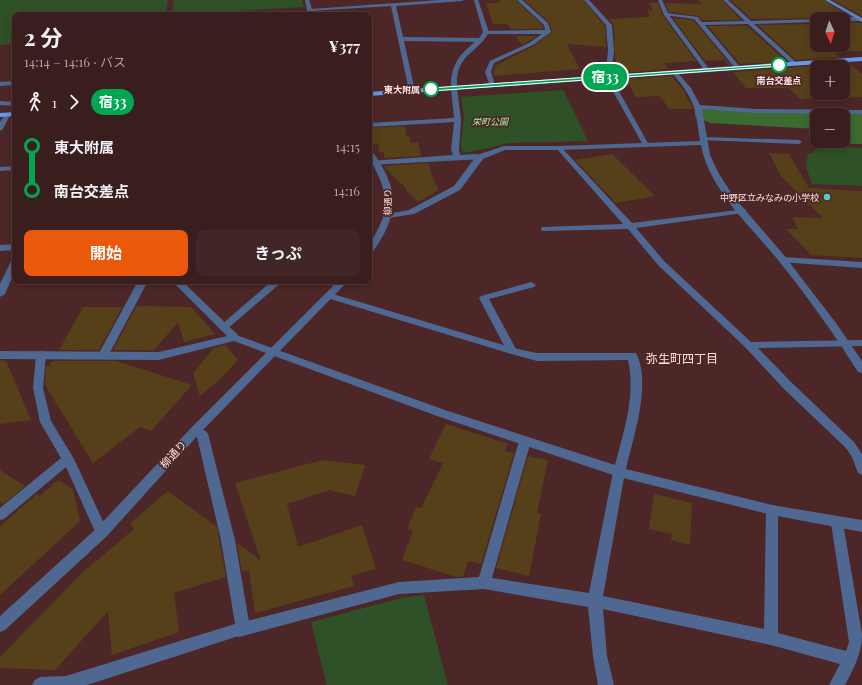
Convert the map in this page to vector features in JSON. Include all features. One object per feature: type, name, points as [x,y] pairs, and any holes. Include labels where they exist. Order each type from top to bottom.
[{"type":"main road","points":[[830,1],[861,19]]},
{"type":"main road","points":[[372,94],[862,59]]},
{"type":"street","points":[[307,0],[310,12]]},
{"type":"street","points":[[320,12],[462,0]]},
{"type":"street","points":[[457,158],[455,150],[458,120],[453,77],[461,59],[481,40],[486,32],[476,0]]},
{"type":"street","points":[[519,0],[546,24],[548,32]]},
{"type":"street","points":[[586,0],[609,25],[610,51],[608,77],[646,144]]},
{"type":"street","points":[[660,0],[667,15],[707,70]]},
{"type":"street","points":[[725,0],[795,64]]},
{"type":"street","points":[[393,5],[412,91]]},
{"type":"street","points":[[667,15],[696,18],[738,68]]},
{"type":"street","points":[[850,19],[861,19]]},
{"type":"street","points":[[701,24],[810,20]]},
{"type":"street","points":[[486,32],[548,32]]},
{"type":"street","points":[[492,85],[488,72],[492,62],[501,56],[531,44],[548,32]]},
{"type":"street","points":[[401,39],[481,40]]},
{"type":"street","points":[[675,73],[684,81],[698,107],[703,141],[718,180],[783,260],[846,343],[862,369]]},
{"type":"street","points":[[0,84],[12,83]]},
{"type":"street","points":[[0,103],[12,104]]},
{"type":"street","points":[[698,107],[756,111],[862,112]]},
{"type":"street","points":[[0,129],[4,115]]},
{"type":"street","points":[[372,125],[458,120]]},
{"type":"street","points":[[373,163],[475,156],[480,157],[504,148],[558,148],[703,141],[799,142]]},
{"type":"street","points":[[558,148],[630,226],[661,263],[749,345],[788,386],[850,444],[857,456],[862,470]]},
{"type":"street","points":[[388,216],[411,212],[457,188],[480,157]]},
{"type":"street","name":"柳通り","points":[[372,247],[384,228],[388,216],[388,194],[386,181],[373,163]]},
{"type":"street","points":[[0,169],[12,168]]},
{"type":"street","points":[[545,229],[630,226],[743,211]]},
{"type":"street","points":[[0,248],[12,247]]},
{"type":"street","points":[[783,260],[862,264]]},
{"type":"street","points":[[0,294],[12,268]]},
{"type":"street","points":[[103,355],[141,284]]},
{"type":"street","points":[[180,284],[235,338],[525,441],[619,472],[772,510],[862,526]]},
{"type":"street","points":[[224,328],[275,284]]},
{"type":"street","name":"柳通り","points":[[0,625],[102,532],[195,431],[340,284]]},
{"type":"street","points":[[512,351],[484,298],[531,285]]},
{"type":"street","points":[[330,296],[512,351],[537,357],[632,356],[636,367],[636,400],[619,472],[595,600],[600,656],[606,685]]},
{"type":"street","points":[[0,355],[159,356],[235,338]]},
{"type":"street","points":[[749,345],[862,343]]},
{"type":"street","points":[[41,355],[38,388],[46,422],[68,459],[102,532]]},
{"type":"street","points":[[195,431],[202,434],[228,540],[241,629]]},
{"type":"street","points":[[484,583],[525,441]]},
{"type":"street","points":[[0,514],[68,459]]},
{"type":"street","points":[[771,638],[772,510]]},
{"type":"street","points":[[837,522],[856,642],[850,660],[837,685]]},
{"type":"street","points":[[40,685],[66,685],[241,629],[399,588],[484,583],[595,600],[771,638],[850,660]]},
{"type":"green space","points":[[0,0],[168,0],[166,12],[12,12],[12,44],[0,45]]},
{"type":"green space","points":[[174,0],[302,0],[304,7],[221,12],[172,12]]},
{"type":"green space","name":"栄町公園","points":[[563,90],[588,141],[508,143],[463,153],[461,145],[464,116],[461,97]]},
{"type":"green space","points":[[704,109],[781,112],[810,110],[810,129],[711,123],[695,117],[695,110]]},
{"type":"green space","points":[[850,111],[862,113],[862,144],[850,144]]},
{"type":"green space","points":[[862,148],[862,186],[812,184],[806,167],[808,154],[819,149]]},
{"type":"green space","points":[[424,595],[448,685],[327,685],[311,622],[401,598]]},
{"type":"building","points":[[499,0],[516,0],[543,26],[543,29],[511,29],[507,24],[493,24],[486,3],[500,3]]},
{"type":"building","points":[[524,0],[583,0],[605,26],[606,47],[567,44],[580,69],[494,76],[493,72],[495,66],[534,46],[552,32],[549,22]]},
{"type":"building","points":[[698,0],[722,0],[741,20],[703,20],[698,16],[669,12],[665,3],[702,4]]},
{"type":"building","points":[[730,0],[824,0],[842,12],[810,12],[810,18],[752,19]]},
{"type":"building","points":[[833,0],[862,0],[862,16]]},
{"type":"building","points":[[649,3],[658,3],[663,16],[696,61],[664,63],[668,69],[622,73],[615,59],[614,25],[609,19],[650,17],[647,10],[653,10]]},
{"type":"building","points":[[673,18],[693,20],[731,65],[728,65],[725,60],[705,61]]},
{"type":"building","points":[[850,22],[862,23],[862,51],[850,51]]},
{"type":"building","points":[[810,24],[810,52],[834,52],[840,57],[796,60],[758,25]]},
{"type":"building","points":[[708,26],[747,26],[786,61],[740,64]]},
{"type":"building","points":[[516,36],[537,36],[522,45]]},
{"type":"building","points":[[850,64],[862,74],[862,97],[850,97]]},
{"type":"building","points":[[810,66],[810,99],[800,99],[789,88],[746,88],[733,72]]},
{"type":"building","points":[[672,76],[683,90],[693,109],[669,109],[661,97],[658,96],[636,97],[626,79]]},
{"type":"building","points":[[405,126],[406,136],[409,136],[411,143],[418,142],[421,156],[384,158],[384,152],[379,152],[378,144],[372,145],[372,128]]},
{"type":"building","points":[[769,153],[789,154],[809,188],[862,191],[862,258],[811,255],[786,229],[798,229],[792,217],[823,218],[781,176]]},
{"type":"building","points":[[612,154],[655,196],[616,203],[575,160]]},
{"type":"building","points":[[428,163],[433,179],[439,190],[418,202],[407,191],[403,184],[401,184],[384,166]]},
{"type":"building","points":[[83,307],[122,307],[99,350],[59,350]]},
{"type":"building","points":[[136,307],[191,307],[215,334],[184,342],[178,322],[154,350],[113,350]]},
{"type":"building","points":[[225,345],[238,360],[220,379],[200,396],[193,373],[214,348]]},
{"type":"building","points":[[0,360],[6,361],[31,420],[0,424]]},
{"type":"building","points":[[52,361],[116,361],[192,385],[151,431],[140,427],[93,463],[45,385],[46,366],[49,366]]},
{"type":"building","points":[[446,424],[508,444],[505,451],[514,453],[481,564],[468,561],[463,577],[457,577],[402,560],[413,531],[407,529],[416,507],[421,508],[443,463],[429,459]]},
{"type":"building","points":[[528,456],[548,460],[537,513],[541,514],[529,576],[496,568]]},
{"type":"building","points":[[323,460],[365,465],[355,496],[329,490],[287,504],[298,547],[362,525],[376,569],[351,576],[354,586],[255,613],[249,570],[242,572],[237,543],[261,561],[235,483]]},
{"type":"building","points":[[0,470],[25,486],[3,504],[0,501]]},
{"type":"building","points":[[58,480],[73,489],[80,521],[0,595],[0,526],[37,494],[40,496]]},
{"type":"building","points":[[168,491],[217,527],[226,577],[174,593],[179,632],[112,655],[108,611],[55,670],[0,668],[0,657],[83,572],[134,529],[130,523]]},
{"type":"building","points":[[654,494],[692,503],[690,545],[671,540],[672,534],[649,529]]},
{"type":"bus line","name":"宿33","points":[[431,89],[779,65]]},
{"type":"place","name":"南台交差点","points":[[779,65]]},
{"type":"place","name":"東大附属","points":[[431,89]]},
{"type":"place","name":"中野区立みなみの小学校","points":[[827,197]]},
{"type":"district","name":"弥生町四丁目","points":[[682,358]]}]
